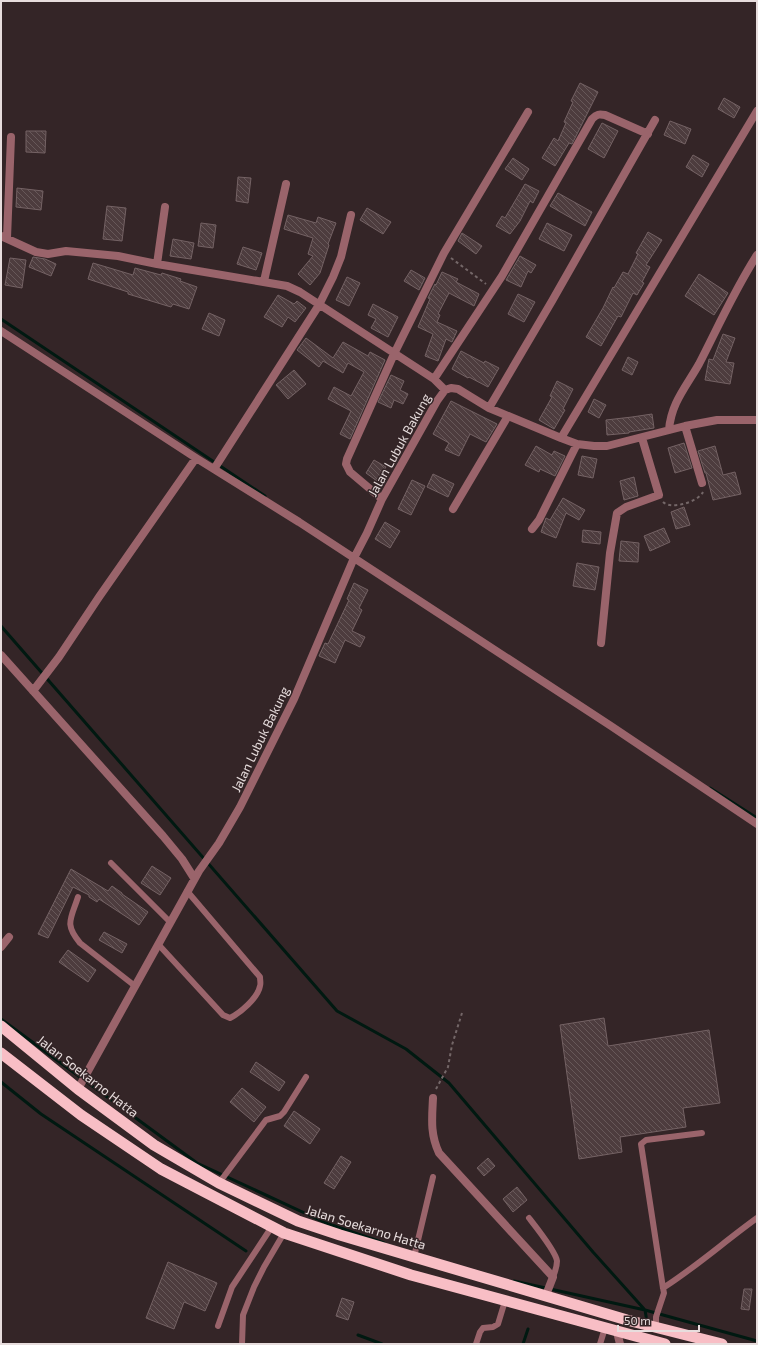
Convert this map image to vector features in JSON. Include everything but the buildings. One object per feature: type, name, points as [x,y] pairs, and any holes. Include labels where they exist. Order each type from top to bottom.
[{"type":"highway","name":"Jalan Soekarno Hatta","points":[[1,1026],[154,1145],[219,1183],[298,1221],[340,1235],[415,1253],[627,1320],[656,1321],[722,1344]]},
{"type":"highway","points":[[1,1053],[82,1115],[161,1169],[271,1228],[411,1275],[662,1343]]},
{"type":"street","points":[[561,438],[757,111]]},
{"type":"street","points":[[382,499],[350,472],[346,464],[394,354],[444,253],[528,112]]},
{"type":"street","points":[[434,379],[493,290],[595,116],[600,114],[605,115],[648,134]]},
{"type":"street","points":[[489,408],[655,120]]},
{"type":"street","points":[[10,137],[4,237],[36,252],[48,254],[66,251],[118,256],[286,286],[300,292],[434,379],[445,390],[451,388],[458,389],[489,408],[577,444],[607,446],[684,426],[717,420],[757,420]]},
{"type":"street","points":[[264,281],[286,184]]},
{"type":"street","points":[[157,264],[165,207]]},
{"type":"street","points":[[215,467],[319,305],[341,257],[351,215]]},
{"type":"street","points":[[669,430],[673,407],[698,365],[745,273],[757,255]]},
{"type":"street","points":[[1,331],[196,458],[215,467],[611,726],[757,824]]},
{"type":"street","name":"Jalan Lubuk Bakung","points":[[79,1086],[187,891],[219,843],[240,807],[294,699],[354,558],[382,499],[437,401],[445,390]]},
{"type":"street","points":[[453,509],[508,416]]},
{"type":"street","points":[[684,426],[702,483]]},
{"type":"street","points":[[600,643],[610,553],[617,513],[659,495],[642,438]]},
{"type":"street","points":[[532,529],[539,520],[577,444]]},
{"type":"street","points":[[36,688],[196,458]]},
{"type":"street","points":[[1,655],[36,688],[182,859],[197,874]]},
{"type":"street","points":[[1,947],[9,937]]},
{"type":"street","points":[[433,1098],[432,1129],[434,1143],[440,1153],[552,1279],[547,1294]]},
{"type":"street","points":[[617,1332],[620,1344]]},
{"type":"lane","points":[[111,863],[170,922]]},
{"type":"lane","points":[[158,944],[223,1015],[230,1018],[240,1013],[260,988],[260,977],[187,891]]},
{"type":"lane","points":[[78,897],[70,924],[71,930],[75,937],[80,943],[135,986]]},
{"type":"lane","points":[[219,1183],[266,1120],[280,1116],[284,1112],[306,1077]]},
{"type":"lane","points":[[656,1321],[662,1299],[663,1288],[641,1144],[646,1140],[702,1133]]},
{"type":"lane","points":[[415,1253],[434,1177]]},
{"type":"lane","points":[[529,1218],[554,1253],[557,1260],[552,1279]]},
{"type":"lane","points":[[663,1288],[685,1274],[727,1239],[757,1218]]},
{"type":"lane","points":[[218,1326],[232,1286],[271,1228]]},
{"type":"lane","points":[[242,1344],[243,1315],[264,1267],[284,1233]]},
{"type":"lane","points":[[476,1344],[483,1328],[493,1327],[498,1324],[505,1301]]},
{"type":"lane","points":[[600,1344],[605,1328]]},
{"type":"path","points":[[444,253],[493,290]]},
{"type":"path","points":[[659,495],[662,502],[666,505],[685,503],[698,499],[701,496],[703,491],[702,483]]},
{"type":"path","points":[[437,1088],[448,1067],[452,1045],[462,1013]]},
{"type":"waterway","points":[[1,319],[265,496]]},
{"type":"waterway","points":[[1,626],[337,1011],[406,1049],[449,1083],[593,1252],[645,1310],[647,1322]]},
{"type":"waterway","points":[[710,788],[757,818]]},
{"type":"waterway","points":[[1,1019],[197,1163],[326,1223],[384,1243]]},
{"type":"waterway","points":[[1,1082],[41,1114],[246,1251]]},
{"type":"waterway","points":[[514,1281],[645,1310],[757,1341]]},
{"type":"waterway","points":[[523,1344],[528,1329]]},
{"type":"waterway","points":[[358,1335],[382,1344]]}]
